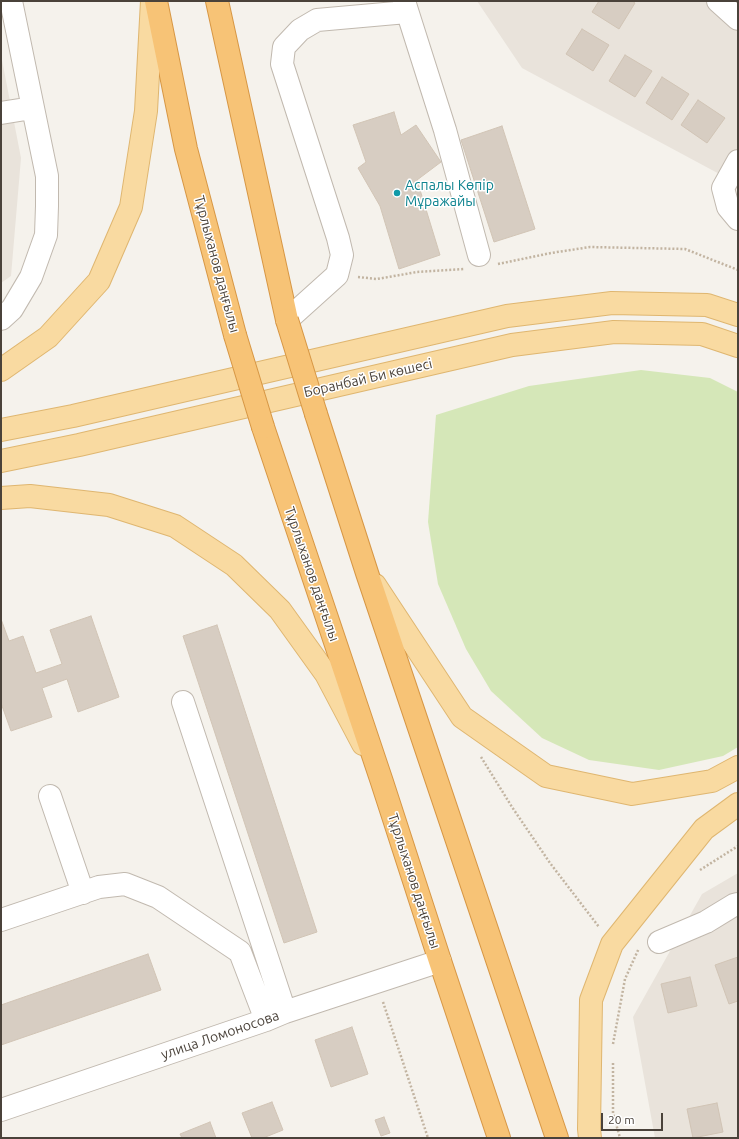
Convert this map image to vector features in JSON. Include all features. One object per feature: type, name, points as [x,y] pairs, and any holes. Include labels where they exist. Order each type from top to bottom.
[{"type":"highway","name":"Тұрлыханов даңғылы","points":[[156,1],[186,149],[236,335],[263,427],[499,1138]]},
{"type":"highway","points":[[217,1],[287,320],[366,573],[557,1138]]},
{"type":"main road","points":[[1,370],[48,337],[99,281],[131,207],[146,111],[152,1]]},
{"type":"main road","name":"Боранбай Би көшесі","points":[[1,430],[73,416],[507,316],[612,303],[707,305],[738,315]]},
{"type":"main road","name":"Боранбай Би көшесі","points":[[1,461],[79,445],[512,345],[614,332],[702,334],[738,346]]},
{"type":"main road","points":[[1,498],[30,496],[109,505],[175,526],[234,565],[280,610],[326,674],[382,782]]},
{"type":"main road","points":[[366,573],[462,717],[546,776],[632,794],[712,780],[738,767]]},
{"type":"main road","points":[[590,1138],[591,1000],[612,944],[704,829],[738,804]]},
{"type":"street","points":[[718,1],[738,19]]},
{"type":"street","points":[[1,319],[12,309],[31,277],[46,235],[47,176],[8,5]]},
{"type":"street","points":[[287,320],[337,275],[342,255],[338,238],[282,64],[284,47],[300,30],[317,20],[370,8],[405,7],[445,130],[479,263]]},
{"type":"street","points":[[1,114],[32,108]]},
{"type":"street","points":[[738,161],[723,188],[728,207],[738,219]]},
{"type":"street","points":[[183,702],[276,1016]]},
{"type":"street","points":[[50,796],[82,893]]},
{"type":"street","points":[[1,920],[99,887],[125,884],[158,897],[240,952],[276,1016]]},
{"type":"street","points":[[659,942],[706,922],[738,904]]},
{"type":"street","name":"улица Ломоносова","points":[[1,1110],[440,961]]},
{"type":"path","points":[[337,275],[377,279],[590,246],[685,249],[738,270]]},
{"type":"path","points":[[480,757],[550,863],[612,944]]},
{"type":"path","points":[[698,871],[738,846]]},
{"type":"path","points":[[613,1045],[624,979],[641,944],[659,942]]},
{"type":"path","points":[[376,982],[428,1138]]},
{"type":"path","points":[[613,1060],[613,1113],[620,1138]]},
{"type":"shaded area","points":[[477,1],[738,1],[738,184],[522,68]]},
{"type":"shaded area","points":[[1,55],[21,158],[11,276],[1,283]]},
{"type":"shaded area","points":[[738,873],[738,1138],[655,1138],[633,1017],[702,894]]},
{"type":"green space","points":[[641,370],[710,378],[738,392],[738,747],[723,756],[659,770],[589,760],[542,738],[491,691],[466,649],[438,584],[428,522],[436,415],[529,386]]},
{"type":"building","points":[[599,1],[632,1],[635,3],[619,29],[592,12]]},
{"type":"building","points":[[582,29],[609,45],[593,71],[566,54]]},
{"type":"building","points":[[625,55],[652,71],[635,97],[609,81]]},
{"type":"building","points":[[662,77],[689,94],[672,120],[646,103]]},
{"type":"building","points":[[698,100],[725,118],[707,143],[681,125]]},
{"type":"building","name":"Аспалы Көпір Мұражайы","points":[[394,112],[401,135],[416,125],[441,162],[417,180],[440,255],[399,269],[380,206],[358,168],[366,162],[353,125]]},
{"type":"building","points":[[502,126],[535,229],[494,242],[461,140]]},
{"type":"building","points":[[91,616],[119,697],[78,712],[67,679],[42,688],[52,717],[11,731],[1,703],[1,619],[9,641],[23,636],[36,673],[62,664],[50,630]]},
{"type":"building","points":[[217,625],[317,932],[284,943],[183,636]]},
{"type":"building","points":[[148,954],[161,990],[1,1045],[1,1005]]},
{"type":"building","points":[[738,957],[738,1001],[729,1004],[715,965]]},
{"type":"building","points":[[690,977],[697,1006],[668,1013],[661,984]]},
{"type":"building","points":[[352,1027],[368,1074],[331,1087],[315,1040]]},
{"type":"building","points":[[272,1102],[283,1130],[263,1138],[252,1138],[242,1113]]},
{"type":"building","points":[[717,1103],[723,1132],[693,1138],[687,1109]]},
{"type":"building","points":[[384,1117],[390,1133],[381,1136],[375,1120]]},
{"type":"building","points":[[210,1122],[216,1138],[182,1138],[180,1134]]},
{"type":"place","name":"Аспалы Көпір Мұражайы","points":[[397,193]]}]
